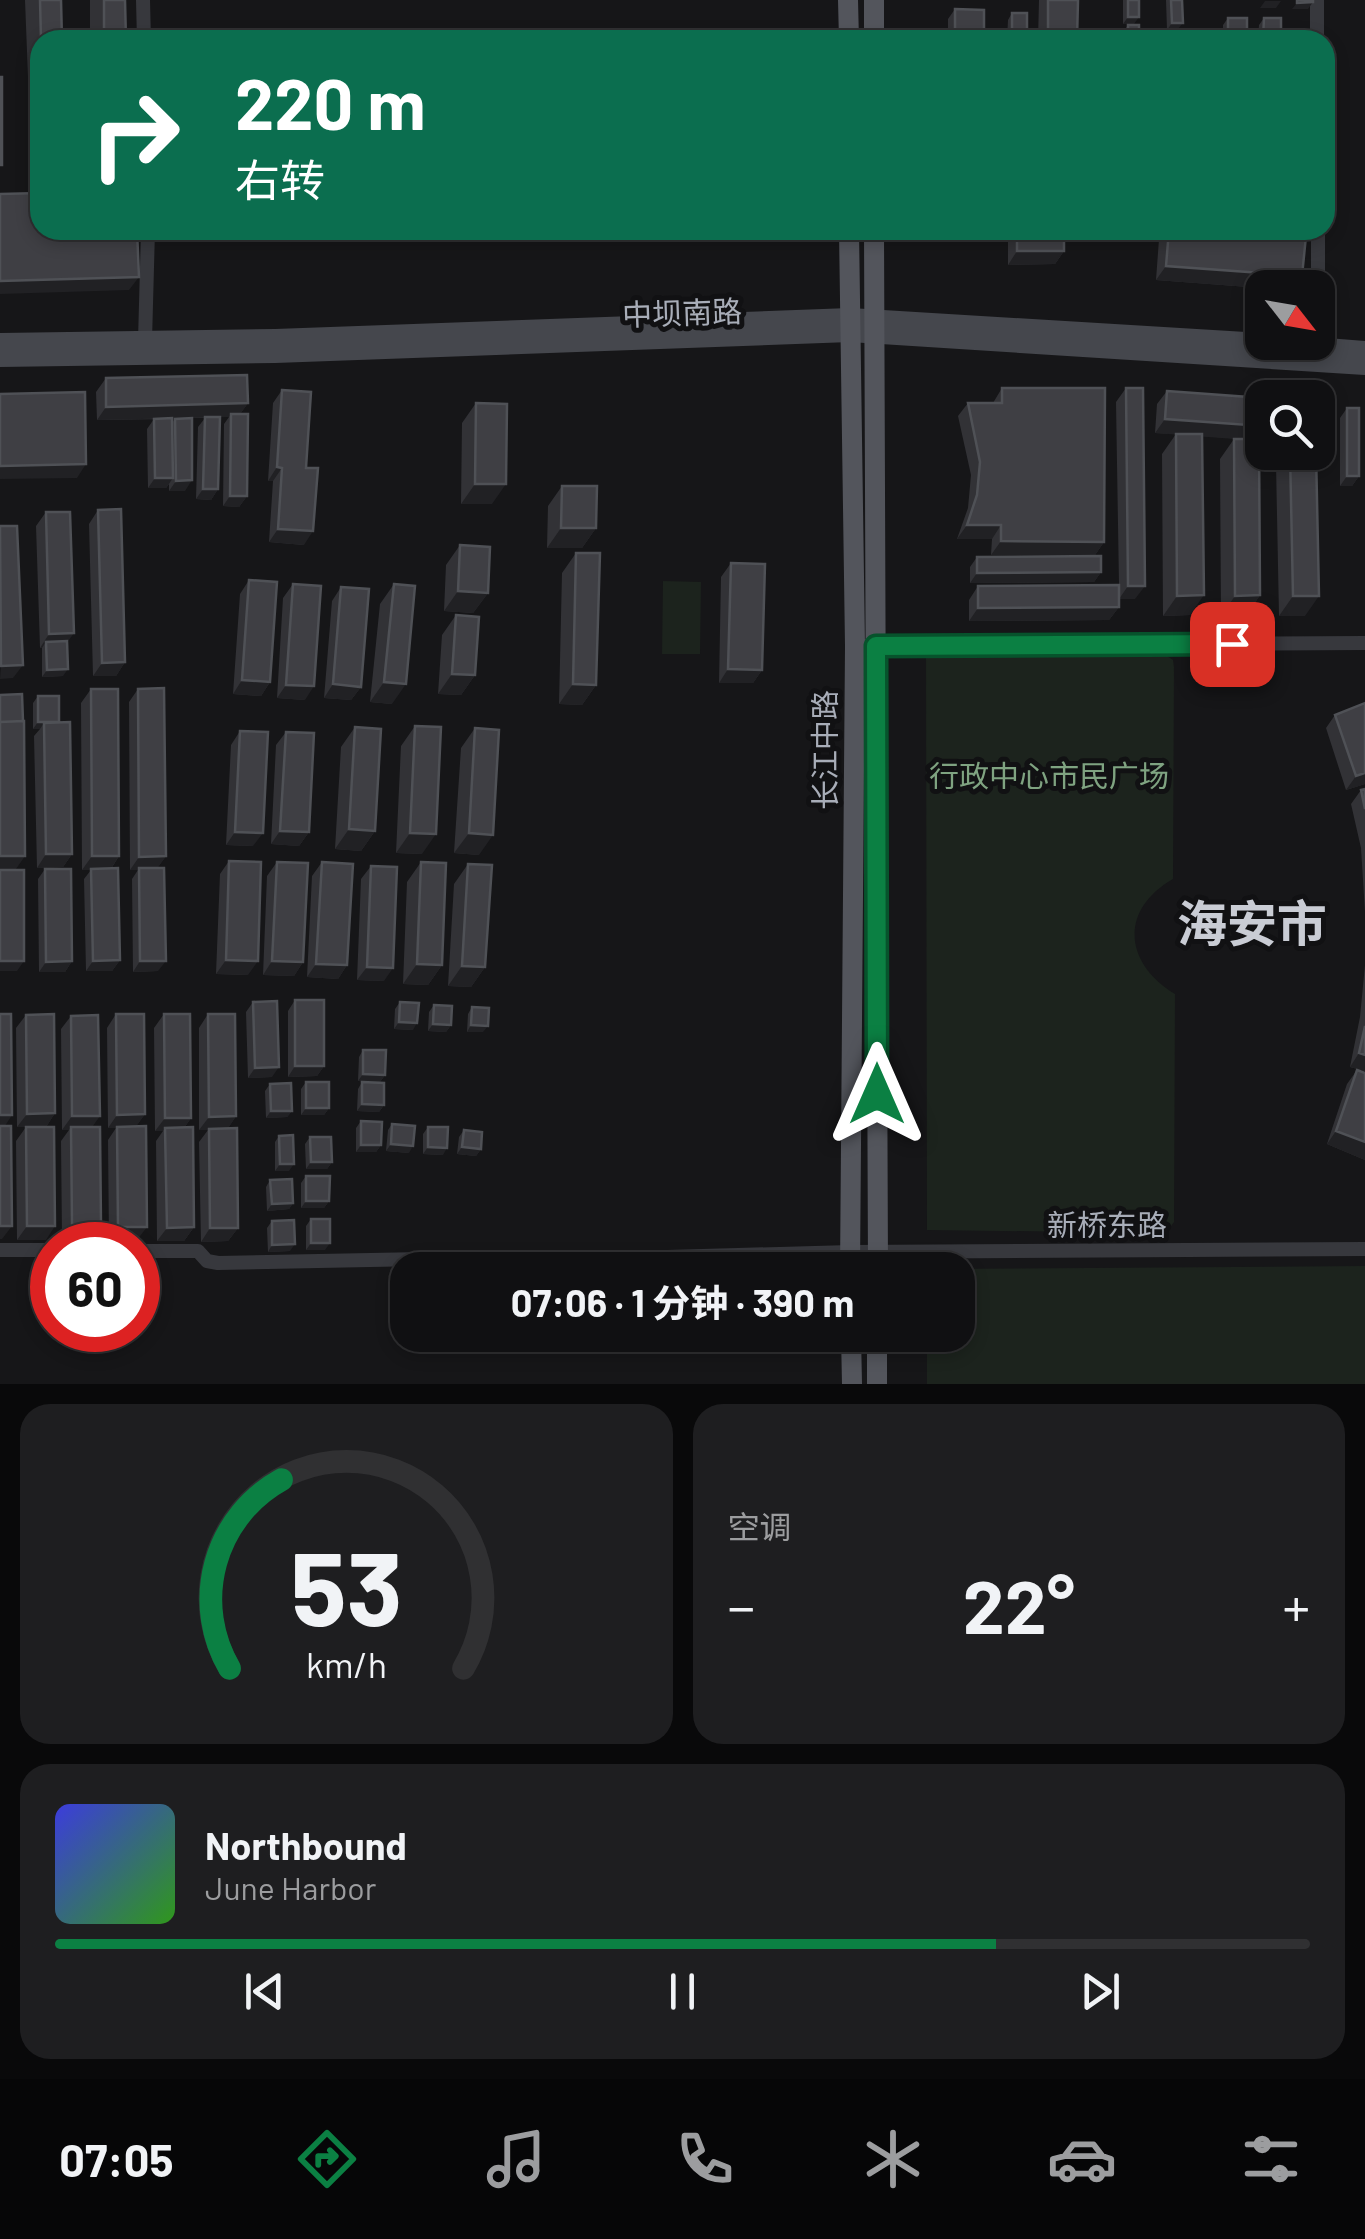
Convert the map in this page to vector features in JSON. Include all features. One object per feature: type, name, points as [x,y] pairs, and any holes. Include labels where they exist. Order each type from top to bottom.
[{"type":"main road","points":[[848,0],[849,30]]},
{"type":"main road","points":[[874,0],[874,30]]},
{"type":"main road","name":"长江中路","points":[[850,240],[850,325],[865,646],[878,1252]]},
{"type":"main road","name":"长江中路","points":[[850,1252],[874,240]]},
{"type":"main road","name":"中坝南路","points":[[0,358],[275,354],[850,325]]},
{"type":"main road","name":"中坝南路","points":[[0,342],[850,325],[1245,341]]},
{"type":"main road","name":"中坝南路","points":[[873,325],[1245,348]]},
{"type":"main road","name":"中坝南路","points":[[1335,348],[1365,350]]},
{"type":"main road","name":"中坝南路","points":[[1335,357],[1365,366]]},
{"type":"main road","points":[[851,1352],[852,1384]]},
{"type":"main road","points":[[877,1384],[878,1352]]},
{"type":"street","points":[[144,0],[144,30]]},
{"type":"street","points":[[1316,30],[1317,0]]},
{"type":"street","points":[[146,341],[148,240]]},
{"type":"street","points":[[1318,240],[1318,270]]},
{"type":"street","points":[[865,646],[1365,643]]},
{"type":"street","name":"新桥东路","points":[[975,1259],[1365,1249]]},
{"type":"street","points":[[0,1250],[30,1250]]},
{"type":"street","name":"新桥东路","points":[[160,1251],[198,1252],[206,1261],[218,1264],[390,1260]]},
{"type":"green space","points":[[663,581],[701,582],[700,654],[662,654]]},
{"type":"green space","name":"行政中心市民广场","points":[[1160,651],[1173,660],[1174,667],[1173,879],[1143,906],[1135,936],[1146,967],[1175,994],[1174,1222],[1166,1233],[927,1230],[926,658],[939,652]]},
{"type":"green space","points":[[1365,1266],[1365,1384],[927,1384],[927,1352],[975,1352],[975,1269]]},
{"type":"building","points":[[40,0],[61,0],[62,30],[41,30]]},
{"type":"building","points":[[104,0],[125,0],[126,30],[104,30]]},
{"type":"building","points":[[1048,0],[1078,0],[1077,30],[1048,30]]},
{"type":"building","points":[[1128,0],[1139,0],[1139,17],[1128,17]]},
{"type":"building","points":[[1171,0],[1182,0],[1183,23],[1172,23]]},
{"type":"building","points":[[955,9],[984,10],[984,30],[955,30]]},
{"type":"building","points":[[1012,13],[1027,13],[1027,30],[1012,30]]},
{"type":"building","points":[[1228,18],[1247,18],[1247,30],[1228,30]]},
{"type":"building","points":[[1264,18],[1281,18],[1281,30],[1263,30]]},
{"type":"building","points":[[2,77],[2,165],[0,165]]},
{"type":"building","points":[[30,193],[30,240],[137,240],[139,277],[0,281],[0,194]]},
{"type":"building","points":[[1017,240],[1064,240],[1064,251],[1017,251]]},
{"type":"building","points":[[1168,240],[1306,240],[1303,270],[1245,272],[1166,266]]},
{"type":"building","points":[[247,375],[248,403],[106,407],[106,378]]},
{"type":"building","points":[[1002,388],[1105,388],[1104,542],[1001,541],[1001,525],[967,525],[977,495],[980,462],[968,403],[1002,403]]},
{"type":"building","points":[[1126,388],[1143,388],[1145,586],[1128,586]]},
{"type":"building","points":[[282,390],[311,392],[306,468],[318,468],[313,531],[278,529]]},
{"type":"building","points":[[1167,391],[1245,397],[1245,425],[1165,419]]},
{"type":"building","points":[[85,392],[86,464],[0,466],[0,394]]},
{"type":"building","points":[[476,403],[507,404],[506,484],[475,484]]},
{"type":"building","points":[[1347,408],[1359,408],[1359,476],[1347,476]]},
{"type":"building","points":[[231,414],[248,414],[247,496],[230,496]]},
{"type":"building","points":[[205,417],[220,417],[218,489],[203,489]]},
{"type":"building","points":[[172,418],[173,478],[155,478],[154,419]]},
{"type":"building","points":[[192,418],[192,480],[176,481],[175,419]]},
{"type":"building","points":[[1176,434],[1202,434],[1204,595],[1177,596]]},
{"type":"building","points":[[1234,439],[1245,439],[1245,470],[1259,470],[1260,595],[1235,596]]},
{"type":"building","points":[[1290,470],[1316,470],[1319,596],[1293,596]]},
{"type":"building","points":[[562,486],[597,486],[596,528],[561,528]]},
{"type":"building","points":[[121,509],[125,662],[102,663],[98,510]]},
{"type":"building","points":[[46,512],[70,512],[74,633],[49,634]]},
{"type":"building","points":[[0,526],[17,526],[23,665],[1,666]]},
{"type":"building","points":[[460,545],[490,547],[488,593],[458,591]]},
{"type":"building","points":[[576,553],[600,553],[596,685],[573,684]]},
{"type":"building","points":[[1101,556],[1101,572],[977,573],[977,557]]},
{"type":"building","points":[[731,563],[765,564],[762,670],[728,669]]},
{"type":"building","points":[[249,580],[277,582],[270,682],[242,680]]},
{"type":"building","points":[[293,584],[321,586],[314,686],[286,685]]},
{"type":"building","points":[[394,584],[415,586],[406,684],[384,682]]},
{"type":"building","points":[[1119,585],[1119,607],[978,608],[978,586]]},
{"type":"building","points":[[341,587],[369,589],[361,687],[333,684]]},
{"type":"building","points":[[456,615],[479,617],[475,675],[452,674]]},
{"type":"building","points":[[67,641],[68,669],[47,670],[46,642]]},
{"type":"building","points":[[164,688],[166,856],[139,857],[138,689]]},
{"type":"building","points":[[91,689],[118,689],[119,856],[92,856]]},
{"type":"building","points":[[22,694],[23,721],[0,722],[0,695]]},
{"type":"building","points":[[38,696],[59,696],[59,722],[38,722]]},
{"type":"building","points":[[1365,703],[1365,773],[1356,776],[1335,715]]},
{"type":"building","points":[[24,721],[25,856],[0,856],[0,722]]},
{"type":"building","points":[[70,722],[72,854],[46,854],[44,723]]},
{"type":"building","points":[[415,726],[441,727],[436,834],[410,833]]},
{"type":"building","points":[[355,727],[381,729],[375,831],[349,829]]},
{"type":"building","points":[[475,728],[499,730],[493,835],[469,833]]},
{"type":"building","points":[[240,731],[268,732],[263,833],[235,832]]},
{"type":"building","points":[[286,732],[314,733],[309,832],[280,831]]},
{"type":"building","points":[[229,861],[261,862],[258,961],[226,960]]},
{"type":"building","points":[[277,862],[308,863],[303,962],[272,961]]},
{"type":"building","points":[[322,862],[353,864],[347,965],[316,964]]},
{"type":"building","points":[[421,862],[446,863],[442,965],[417,964]]},
{"type":"building","points":[[468,864],[492,865],[485,967],[462,966]]},
{"type":"building","points":[[371,866],[397,867],[393,968],[367,967]]},
{"type":"building","points":[[118,868],[120,960],[93,961],[91,869]]},
{"type":"building","points":[[139,868],[164,868],[166,961],[140,961]]},
{"type":"building","points":[[45,869],[71,869],[72,961],[46,962]]},
{"type":"building","points":[[0,870],[24,870],[24,961],[0,961]]},
{"type":"building","points":[[295,1000],[324,1000],[324,1066],[295,1066]]},
{"type":"building","points":[[277,1001],[279,1067],[255,1068],[253,1002]]},
{"type":"building","points":[[400,1002],[419,1003],[417,1023],[399,1022]]},
{"type":"building","points":[[434,1005],[452,1006],[451,1025],[433,1024]]},
{"type":"building","points":[[472,1007],[489,1008],[488,1026],[471,1025]]},
{"type":"building","points":[[0,1014],[11,1014],[12,1115],[0,1115]]},
{"type":"building","points":[[54,1014],[55,1113],[27,1114],[26,1015]]},
{"type":"building","points":[[116,1014],[144,1014],[145,1114],[117,1115]]},
{"type":"building","points":[[164,1014],[190,1014],[191,1118],[165,1118]]},
{"type":"building","points":[[208,1014],[235,1014],[236,1116],[209,1117]]},
{"type":"building","points":[[98,1015],[100,1116],[72,1116],[71,1016]]},
{"type":"building","points":[[1365,1026],[1365,1055],[1359,1053]]},
{"type":"building","points":[[363,1050],[386,1050],[385,1075],[363,1074]]},
{"type":"building","points":[[1357,1070],[1365,1073],[1365,1142],[1336,1131]]},
{"type":"building","points":[[306,1082],[329,1082],[329,1108],[306,1108]]},
{"type":"building","points":[[362,1082],[384,1083],[384,1105],[362,1104]]},
{"type":"building","points":[[291,1083],[292,1111],[271,1111],[270,1084]]},
{"type":"building","points":[[361,1121],[382,1122],[381,1145],[361,1145]]},
{"type":"building","points":[[392,1124],[415,1126],[413,1146],[391,1144]]},
{"type":"building","points":[[0,1126],[11,1126],[12,1226],[0,1226]]},
{"type":"building","points":[[146,1126],[147,1222],[118,1222],[117,1127]]},
{"type":"building","points":[[26,1127],[54,1127],[55,1222],[30,1222],[27,1226]]},
{"type":"building","points":[[71,1127],[100,1127],[101,1222],[72,1222]]},
{"type":"building","points":[[193,1127],[194,1227],[167,1228],[165,1128]]},
{"type":"building","points":[[428,1127],[448,1127],[447,1148],[428,1147]]},
{"type":"building","points":[[237,1128],[238,1228],[210,1228],[209,1129]]},
{"type":"building","points":[[464,1130],[482,1132],[481,1149],[462,1147]]},
{"type":"building","points":[[293,1135],[294,1164],[280,1164],[279,1136]]},
{"type":"building","points":[[310,1137],[331,1137],[332,1162],[311,1162]]},
{"type":"building","points":[[306,1176],[330,1176],[329,1201],[306,1201]]},
{"type":"building","points":[[292,1179],[293,1203],[272,1204],[270,1180]]},
{"type":"building","points":[[311,1219],[330,1219],[330,1243],[311,1243]]},
{"type":"building","points":[[294,1220],[295,1244],[272,1245],[272,1221]]},
{"type":"district","name":"海安市","points":[[1252,922]]},
{"type":"route","points":[[877,1094],[876,646],[1232,644]]}]
